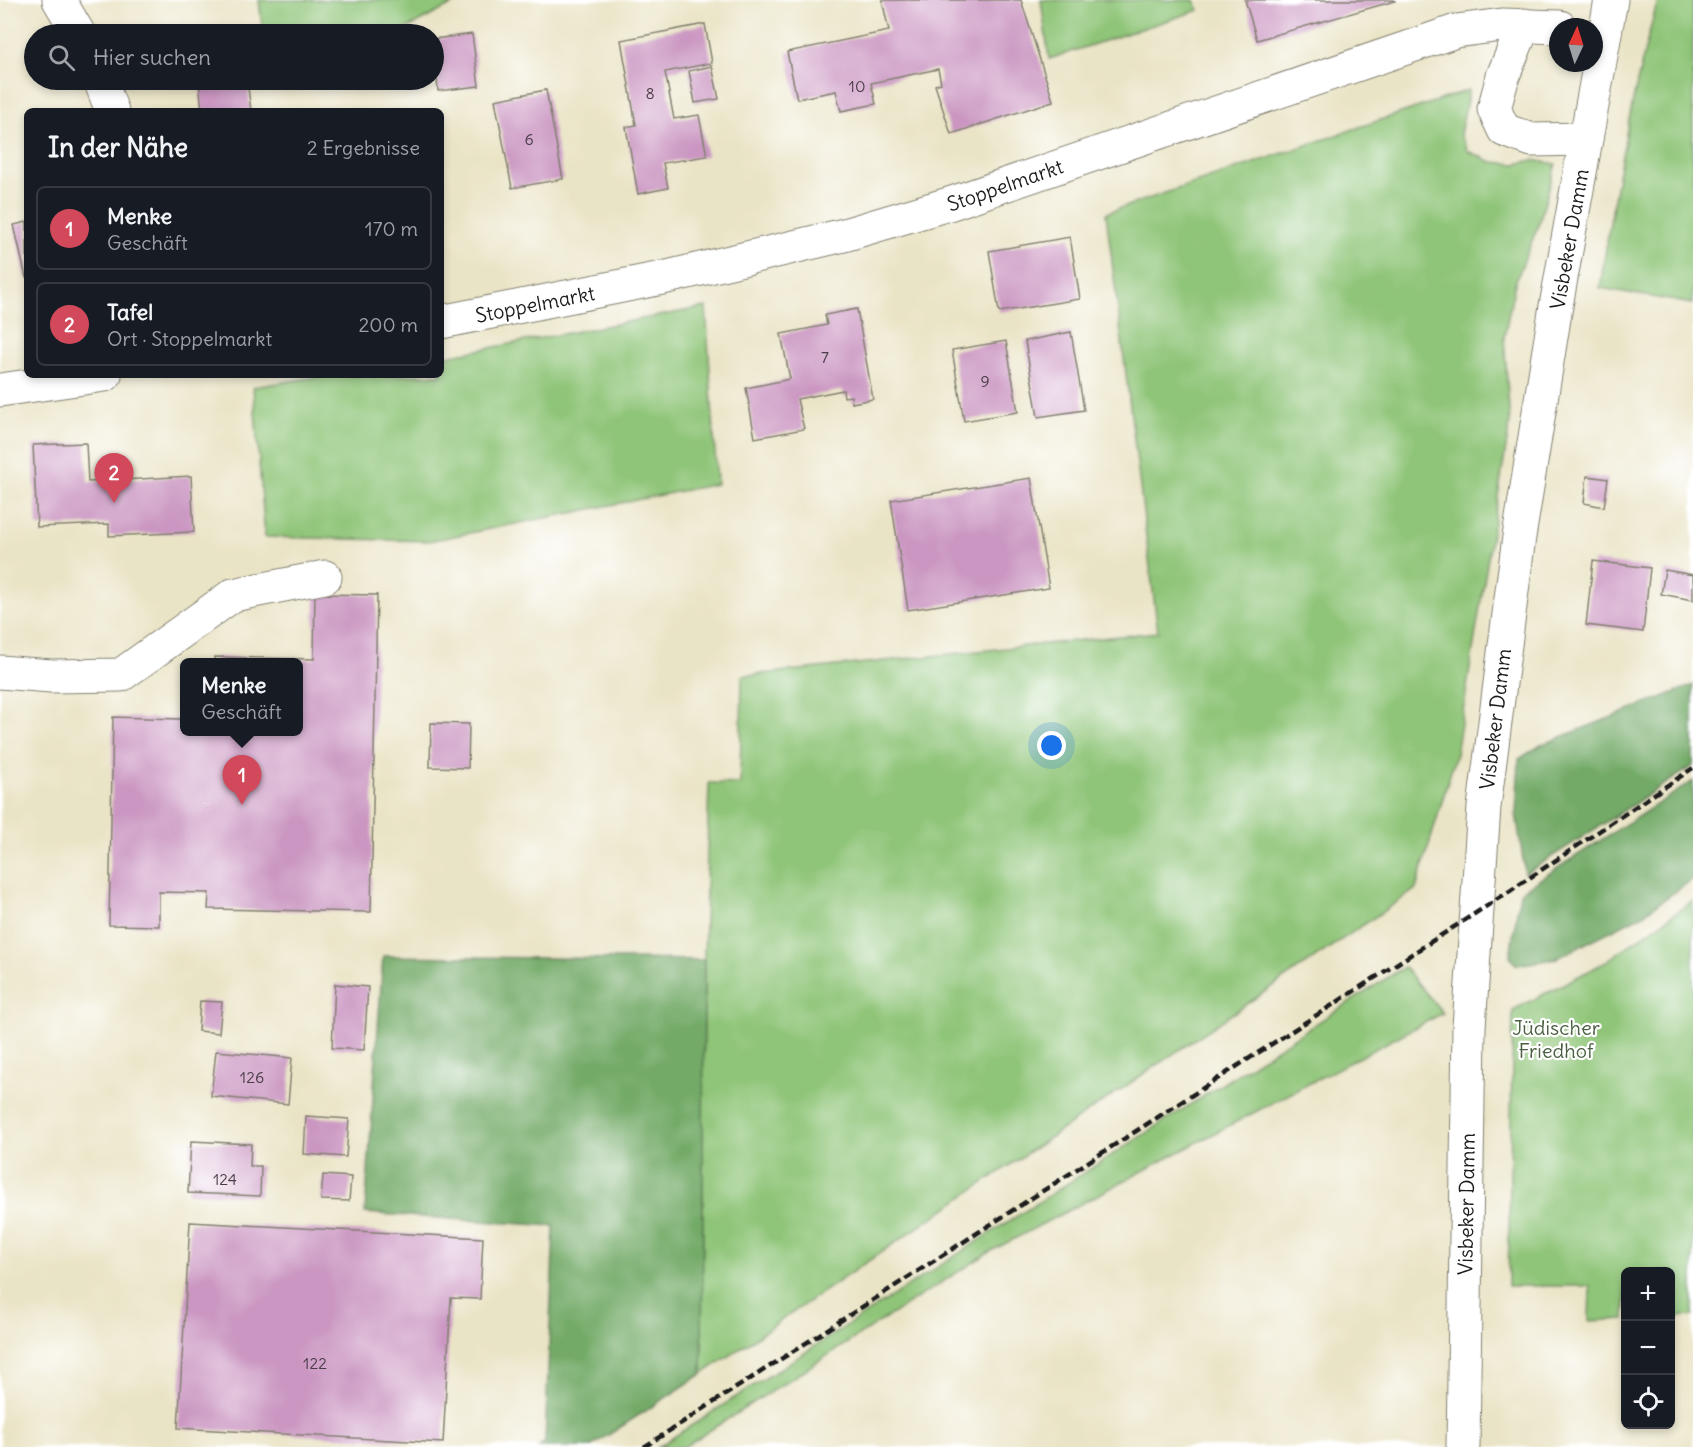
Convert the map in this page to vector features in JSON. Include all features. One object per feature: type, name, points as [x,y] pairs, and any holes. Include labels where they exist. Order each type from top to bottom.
[{"type":"street","points":[[59,0],[73,24]]},
{"type":"street","name":"Visbeker Damm","points":[[1603,23],[1611,0]]},
{"type":"street","points":[[1524,25],[1503,76],[1494,109],[1504,130],[1532,140],[1586,139]]},
{"type":"street","name":"Stoppelmarkt","points":[[444,321],[667,277],[844,236],[952,203],[1456,31],[1524,25],[1549,26]]},
{"type":"street","name":"Visbeker Damm","points":[[1463,1447],[1469,1027],[1484,807],[1519,537],[1586,139],[1594,72]]},
{"type":"street","points":[[104,90],[111,108]]},
{"type":"street","points":[[0,390],[84,378]]},
{"type":"street","points":[[0,672],[51,676],[121,675],[233,596],[326,577]]},
{"type":"green space","points":[[259,0],[461,0],[415,24],[262,24]]},
{"type":"green space","points":[[1041,0],[1194,0],[1199,10],[1049,59]]},
{"type":"green space","points":[[1658,0],[1693,0],[1693,304],[1600,288],[1624,143]]},
{"type":"green space","points":[[1469,90],[1460,134],[1468,151],[1492,162],[1516,164],[1533,160],[1556,164],[1538,226],[1515,283],[1504,337],[1510,423],[1456,754],[1416,889],[702,1374],[704,960],[709,783],[740,784],[742,676],[1158,632],[1106,213]]},
{"type":"green space","points":[[706,307],[717,484],[429,541],[265,537],[253,387],[310,378],[444,378],[444,356]]},
{"type":"green space","points":[[1693,685],[1693,766],[1525,874],[1516,813],[1519,759],[1541,745]]},
{"type":"green space","points":[[1693,781],[1693,879],[1642,915],[1555,959],[1516,965],[1510,956],[1520,892]]},
{"type":"green space","name":"Jüdischer Friedhof","points":[[1693,901],[1693,1316],[1675,1317],[1675,1267],[1621,1267],[1621,1319],[1589,1321],[1590,1286],[1508,1286],[1513,1010],[1602,964]]},
{"type":"green space","points":[[383,956],[704,960],[702,1374],[590,1447],[539,1447],[545,1442],[554,1226],[365,1213]]},
{"type":"green space","points":[[1404,967],[1443,1013],[991,1251],[684,1447],[658,1447]]},
{"type":"building","points":[[882,0],[1021,0],[1053,101],[951,134],[935,85],[941,83],[938,69],[871,83],[876,104],[841,111],[836,91],[797,99],[787,52],[889,31]]},
{"type":"building","points":[[1245,0],[1394,0],[1395,1],[1257,40]]},
{"type":"building","points":[[705,24],[712,63],[665,72],[674,119],[699,115],[707,156],[663,163],[668,188],[638,194],[626,127],[636,125],[621,40]]},
{"type":"building","points":[[472,34],[479,86],[438,91],[444,90],[444,38]]},
{"type":"building","points":[[712,66],[719,99],[695,103],[689,71]]},
{"type":"building","points":[[200,90],[248,90],[251,108],[202,108]]},
{"type":"building","points":[[546,90],[563,179],[512,188],[495,100]]},
{"type":"building","points":[[24,223],[24,269],[14,225]]},
{"type":"building","points":[[1070,237],[1080,299],[999,312],[989,251]]},
{"type":"building","points":[[857,309],[873,399],[852,403],[851,396],[844,397],[843,390],[797,399],[804,429],[755,438],[746,388],[790,379],[781,334],[827,325],[825,315]]},
{"type":"building","points":[[1071,332],[1084,410],[1038,417],[1025,341]]},
{"type":"building","points":[[1006,341],[1018,412],[964,421],[952,350]]},
{"type":"building","points":[[86,443],[88,482],[191,476],[194,532],[109,536],[109,524],[37,527],[33,445]]},
{"type":"building","points":[[1587,476],[1608,479],[1604,507],[1584,503]]},
{"type":"building","points":[[1031,478],[1049,588],[908,610],[891,500]]},
{"type":"building","points":[[1593,561],[1650,568],[1643,632],[1586,625]]},
{"type":"building","points":[[1665,570],[1693,575],[1693,600],[1661,594]]},
{"type":"building","points":[[315,594],[377,595],[371,912],[208,909],[209,893],[159,892],[159,926],[109,925],[113,717],[180,719],[180,736],[303,736],[303,659],[314,659]]},
{"type":"building","points":[[214,657],[264,658],[214,658]]},
{"type":"building","points":[[431,723],[469,724],[468,768],[430,767]]},
{"type":"building","points":[[335,984],[368,987],[364,1050],[332,1048]]},
{"type":"building","points":[[200,1001],[222,1002],[219,1033],[198,1031]]},
{"type":"building","points":[[216,1051],[292,1058],[288,1104],[211,1096]]},
{"type":"building","points":[[306,1116],[349,1119],[346,1157],[304,1154]]},
{"type":"building","points":[[191,1141],[251,1144],[250,1166],[261,1166],[260,1196],[188,1193]]},
{"type":"building","points":[[323,1175],[351,1177],[349,1201],[321,1200]]},
{"type":"building","points":[[190,1222],[483,1238],[480,1299],[451,1298],[443,1443],[178,1428]]},
{"type":"railway","points":[[644,1447],[1510,891],[1693,768]]},
{"type":"place","name":"Tafel","points":[[114,503]]},
{"type":"place","name":"Menke","points":[[242,805]]}]
